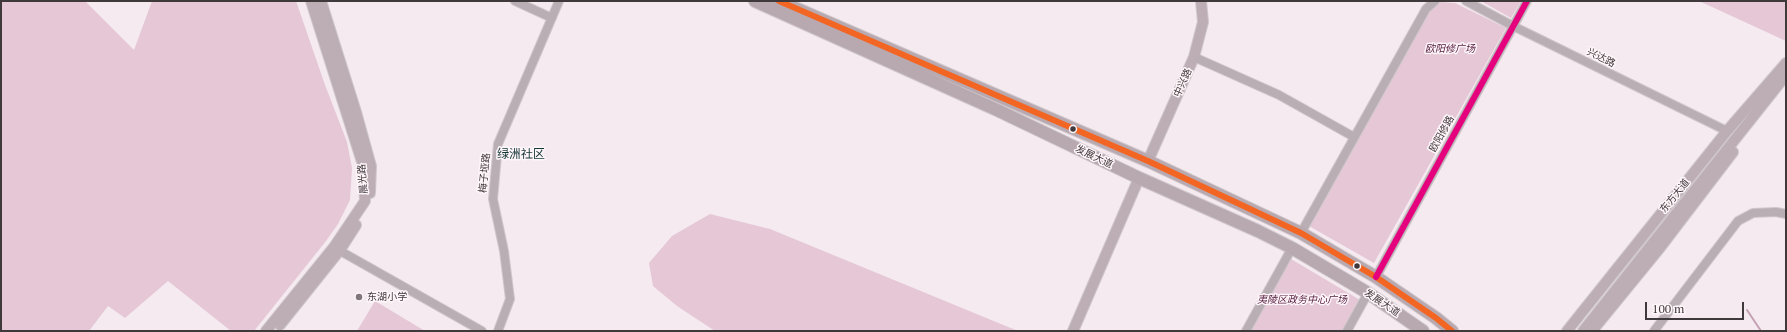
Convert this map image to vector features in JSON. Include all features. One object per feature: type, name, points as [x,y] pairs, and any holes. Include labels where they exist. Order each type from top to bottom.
[{"type":"highway","name":"发展大道","points":[[755,1],[994,109],[1140,178],[1258,230],[1292,248],[1368,293],[1423,331]]},
{"type":"highway","name":"发展大道","points":[[779,1],[1148,161],[1301,233],[1376,277],[1436,318],[1452,331]]},
{"type":"main road","name":"晨光路","points":[[266,331],[337,249],[365,201],[363,165],[311,1]]},
{"type":"main road","name":"晨光路","points":[[275,331],[370,203],[371,166],[356,112],[321,1]]},
{"type":"main road","name":"中兴路","points":[[1148,161],[1194,57],[1203,22],[1201,1]]},
{"type":"main road","points":[[1575,331],[1725,144],[1786,64]]},
{"type":"main road","name":"东方大道","points":[[1568,331],[1727,131],[1786,64]]},
{"type":"main road","points":[[1583,331],[1786,76]]},
{"type":"main road","name":"东方大道","points":[[1592,331],[1659,249],[1744,139],[1786,76]]},
{"type":"main road","points":[[1072,331],[1140,178]]},
{"type":"street","points":[[515,1],[552,18]]},
{"type":"street","name":"梅子垭路","points":[[498,331],[510,299],[504,251],[492,199],[498,144],[559,1]]},
{"type":"street","points":[[1301,233],[1426,8],[1435,1]]},
{"type":"street","name":"兴达路","points":[[1466,1],[1513,26],[1727,131]]},
{"type":"street","name":"欧阳修路","points":[[1376,277],[1527,1]]},
{"type":"street","points":[[1194,57],[1279,95],[1354,137]]},
{"type":"street","points":[[1654,331],[1738,221],[1753,213],[1776,212],[1786,214]]},
{"type":"street","points":[[1246,331],[1292,248]]},
{"type":"street","points":[[337,249],[482,331]]},
{"type":"street","points":[[1347,331],[1368,293]]},
{"type":"green space","points":[[1,1],[85,1],[134,50],[152,1],[296,1],[325,85],[347,142],[352,168],[350,200],[338,224],[326,241],[254,331],[231,331],[168,281],[125,318],[108,306],[89,331],[1,331]]},
{"type":"green space","points":[[1481,1],[1521,1],[1511,18]]},
{"type":"green space","points":[[1699,1],[1786,1],[1786,41]]},
{"type":"green space","name":"欧阳修广场","points":[[1441,2],[1455,3],[1506,28],[1374,263],[1309,226],[1428,9]]},
{"type":"green space","points":[[710,214],[770,229],[1018,331],[715,331],[677,306],[653,286],[649,263],[672,236]]},
{"type":"green space","name":"夷陵区政务中心广场","points":[[1291,259],[1360,300],[1343,331],[1250,331]]},
{"type":"green space","points":[[375,301],[425,331],[357,331]]},
{"type":"waterway","points":[[1747,310],[1761,331]]},
{"type":"transit line","points":[[779,1],[1148,161],[1301,233],[1376,277],[1436,318],[1452,331]]},
{"type":"transit line","points":[[1376,277],[1527,1]]},
{"type":"place","name":"东湖小学","points":[[359,297]]},
{"type":"district","name":"绿洲社区","points":[[521,155]]}]
